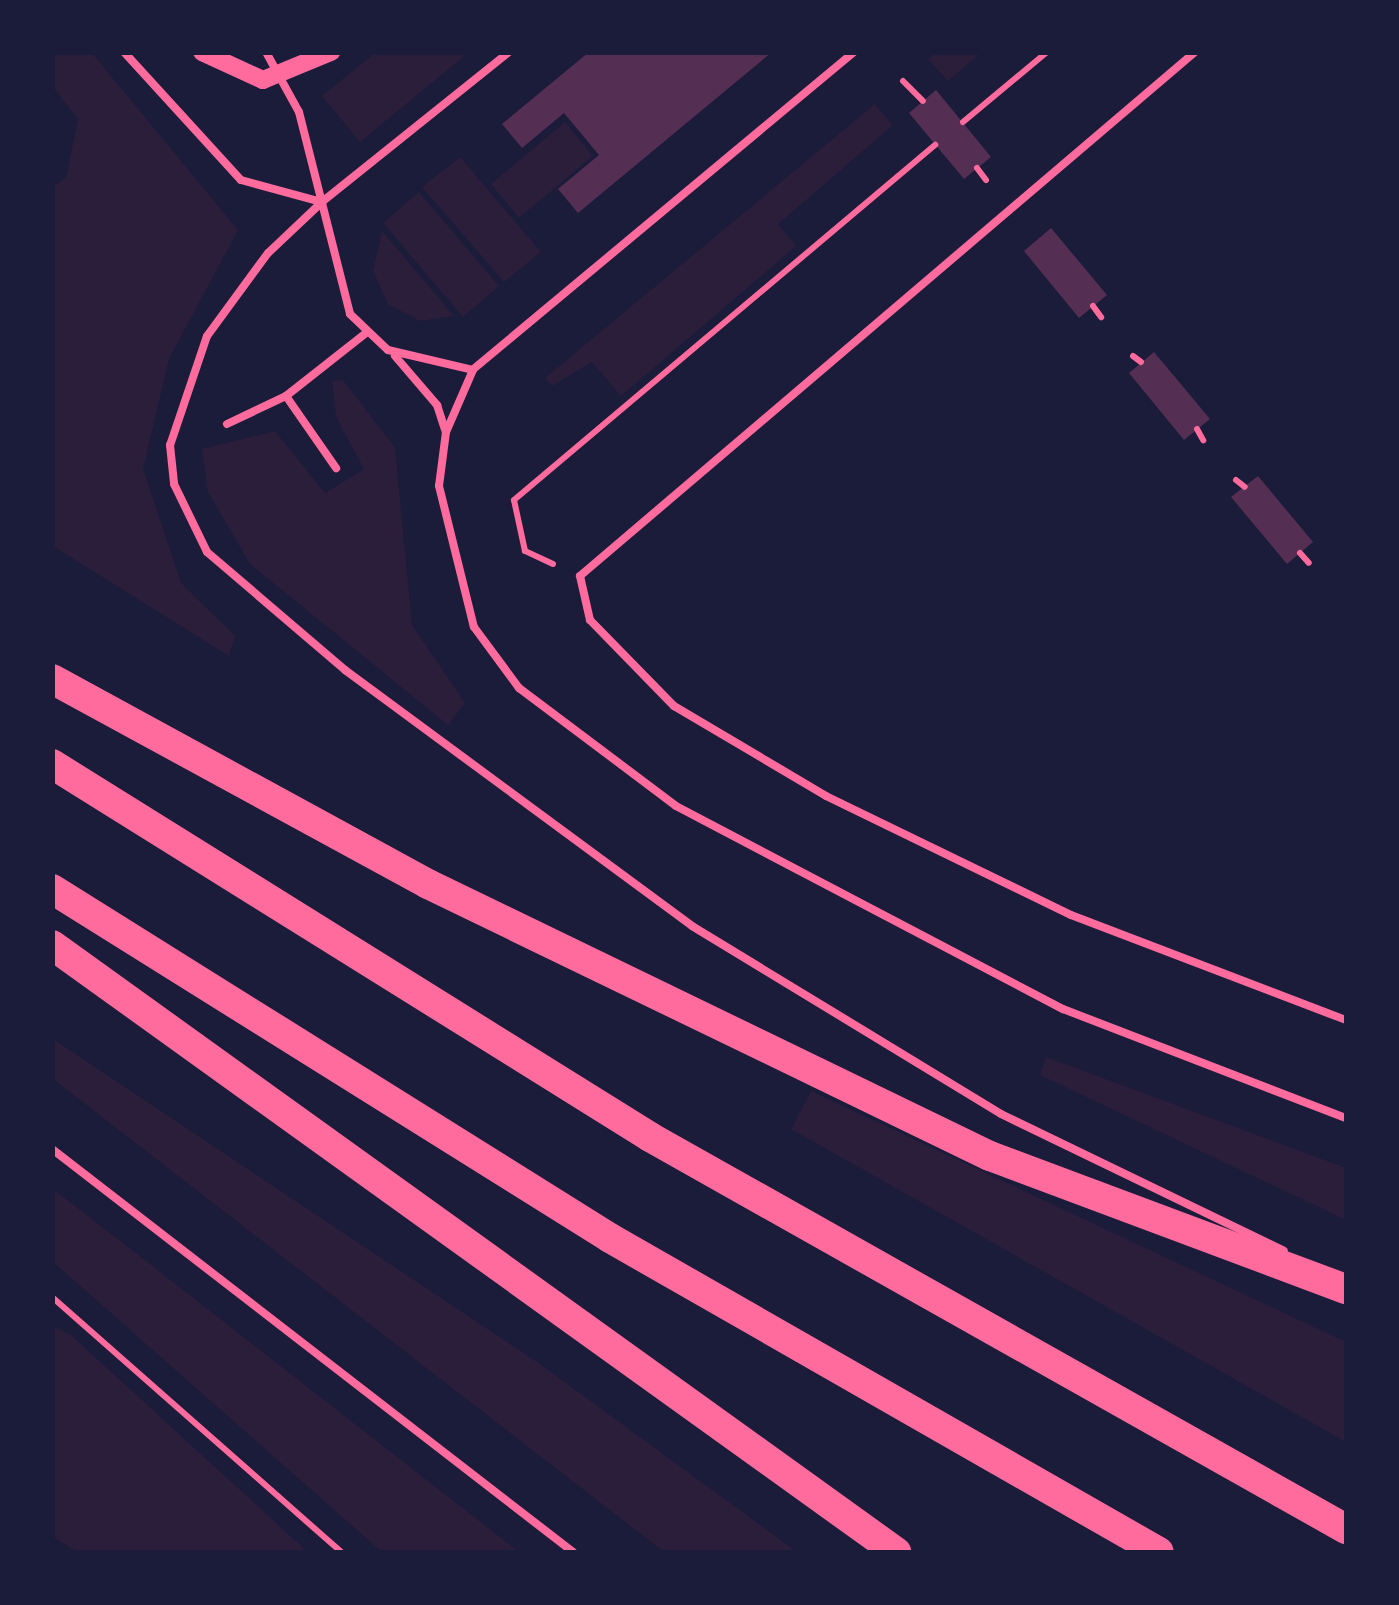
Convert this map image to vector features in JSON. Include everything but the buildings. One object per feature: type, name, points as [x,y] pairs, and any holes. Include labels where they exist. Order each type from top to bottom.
[{"type":"highway","points":[[52,679],[428,884],[990,1156],[1346,1290]]},
{"type":"highway","points":[[52,764],[650,1138],[1346,1529]]},
{"type":"highway","points":[[52,889],[610,1238],[1159,1552]]},
{"type":"highway","points":[[52,945],[896,1552]]},
{"type":"street","points":[[202,52],[243,77],[282,77],[331,52]]},
{"type":"lane","points":[[124,52],[241,180],[322,202]]},
{"type":"lane","points":[[266,52],[282,77],[322,202],[339,291],[366,333],[388,350],[437,405],[446,432],[446,533],[474,627],[519,688],[676,806],[1063,1009],[1346,1118]]},
{"type":"lane","points":[[509,52],[322,202],[231,302],[176,411],[174,484],[186,518],[232,579],[692,926],[1001,1114],[1346,1281]]},
{"type":"lane","points":[[446,432],[473,370],[854,52]]},
{"type":"lane","points":[[1194,52],[580,576],[590,620],[674,706],[826,796],[1071,915],[1346,1020]]},
{"type":"lane","points":[[227,424],[286,396],[366,333]]},
{"type":"lane","points":[[388,350],[473,370]]},
{"type":"lane","points":[[286,396],[336,468]]},
{"type":"lane","points":[[52,1148],[572,1552]]},
{"type":"path","points":[[963,122],[1047,52]]},
{"type":"path","points":[[903,81],[923,101]]},
{"type":"path","points":[[580,576],[525,552],[514,500],[935,145]]},
{"type":"path","points":[[977,168],[986,180]]},
{"type":"path","points":[[1092,306],[1101,317]]},
{"type":"path","points":[[1133,356],[1141,362]]},
{"type":"path","points":[[1197,428],[1203,440]]},
{"type":"path","points":[[1236,480],[1245,487]]},
{"type":"path","points":[[1300,553],[1308,563]]},
{"type":"path","points":[[52,1297],[342,1552]]},
{"type":"shaded area","points":[[53,52],[92,53],[238,230],[169,359],[143,469],[181,583],[235,636],[229,656],[53,546],[53,187],[66,178],[78,119],[53,87]]},
{"type":"shaded area","points":[[375,53],[468,53],[360,142],[322,96]]},
{"type":"shaded area","points":[[936,53],[981,53],[948,81],[928,59]]},
{"type":"shaded area","points":[[875,104],[893,125],[778,224],[796,246],[621,396],[592,362],[552,386],[545,378]]},
{"type":"shaded area","points":[[565,122],[593,156],[519,218],[491,184]]},
{"type":"shaded area","points":[[460,157],[541,252],[504,282],[422,187]]},
{"type":"shaded area","points":[[419,192],[499,286],[463,317],[383,223]]},
{"type":"shaded area","points":[[382,231],[454,316],[420,321],[388,304],[373,271]]},
{"type":"shaded area","points":[[343,380],[395,448],[412,625],[465,703],[448,725],[250,564],[208,492],[202,449],[275,431],[325,493],[364,469],[336,417],[332,381]]},
{"type":"shaded area","points":[[53,1039],[540,1364],[797,1552],[664,1552],[53,1079]]},
{"type":"shaded area","points":[[1046,1057],[1346,1168],[1346,1220],[1040,1075]]},
{"type":"shaded area","points":[[811,1091],[1346,1342],[1346,1442],[791,1129]]},
{"type":"shaded area","points":[[53,1189],[519,1552],[382,1552],[53,1262]]},
{"type":"shaded area","points":[[53,1326],[71,1335],[308,1552],[78,1552],[53,1537]]}]
